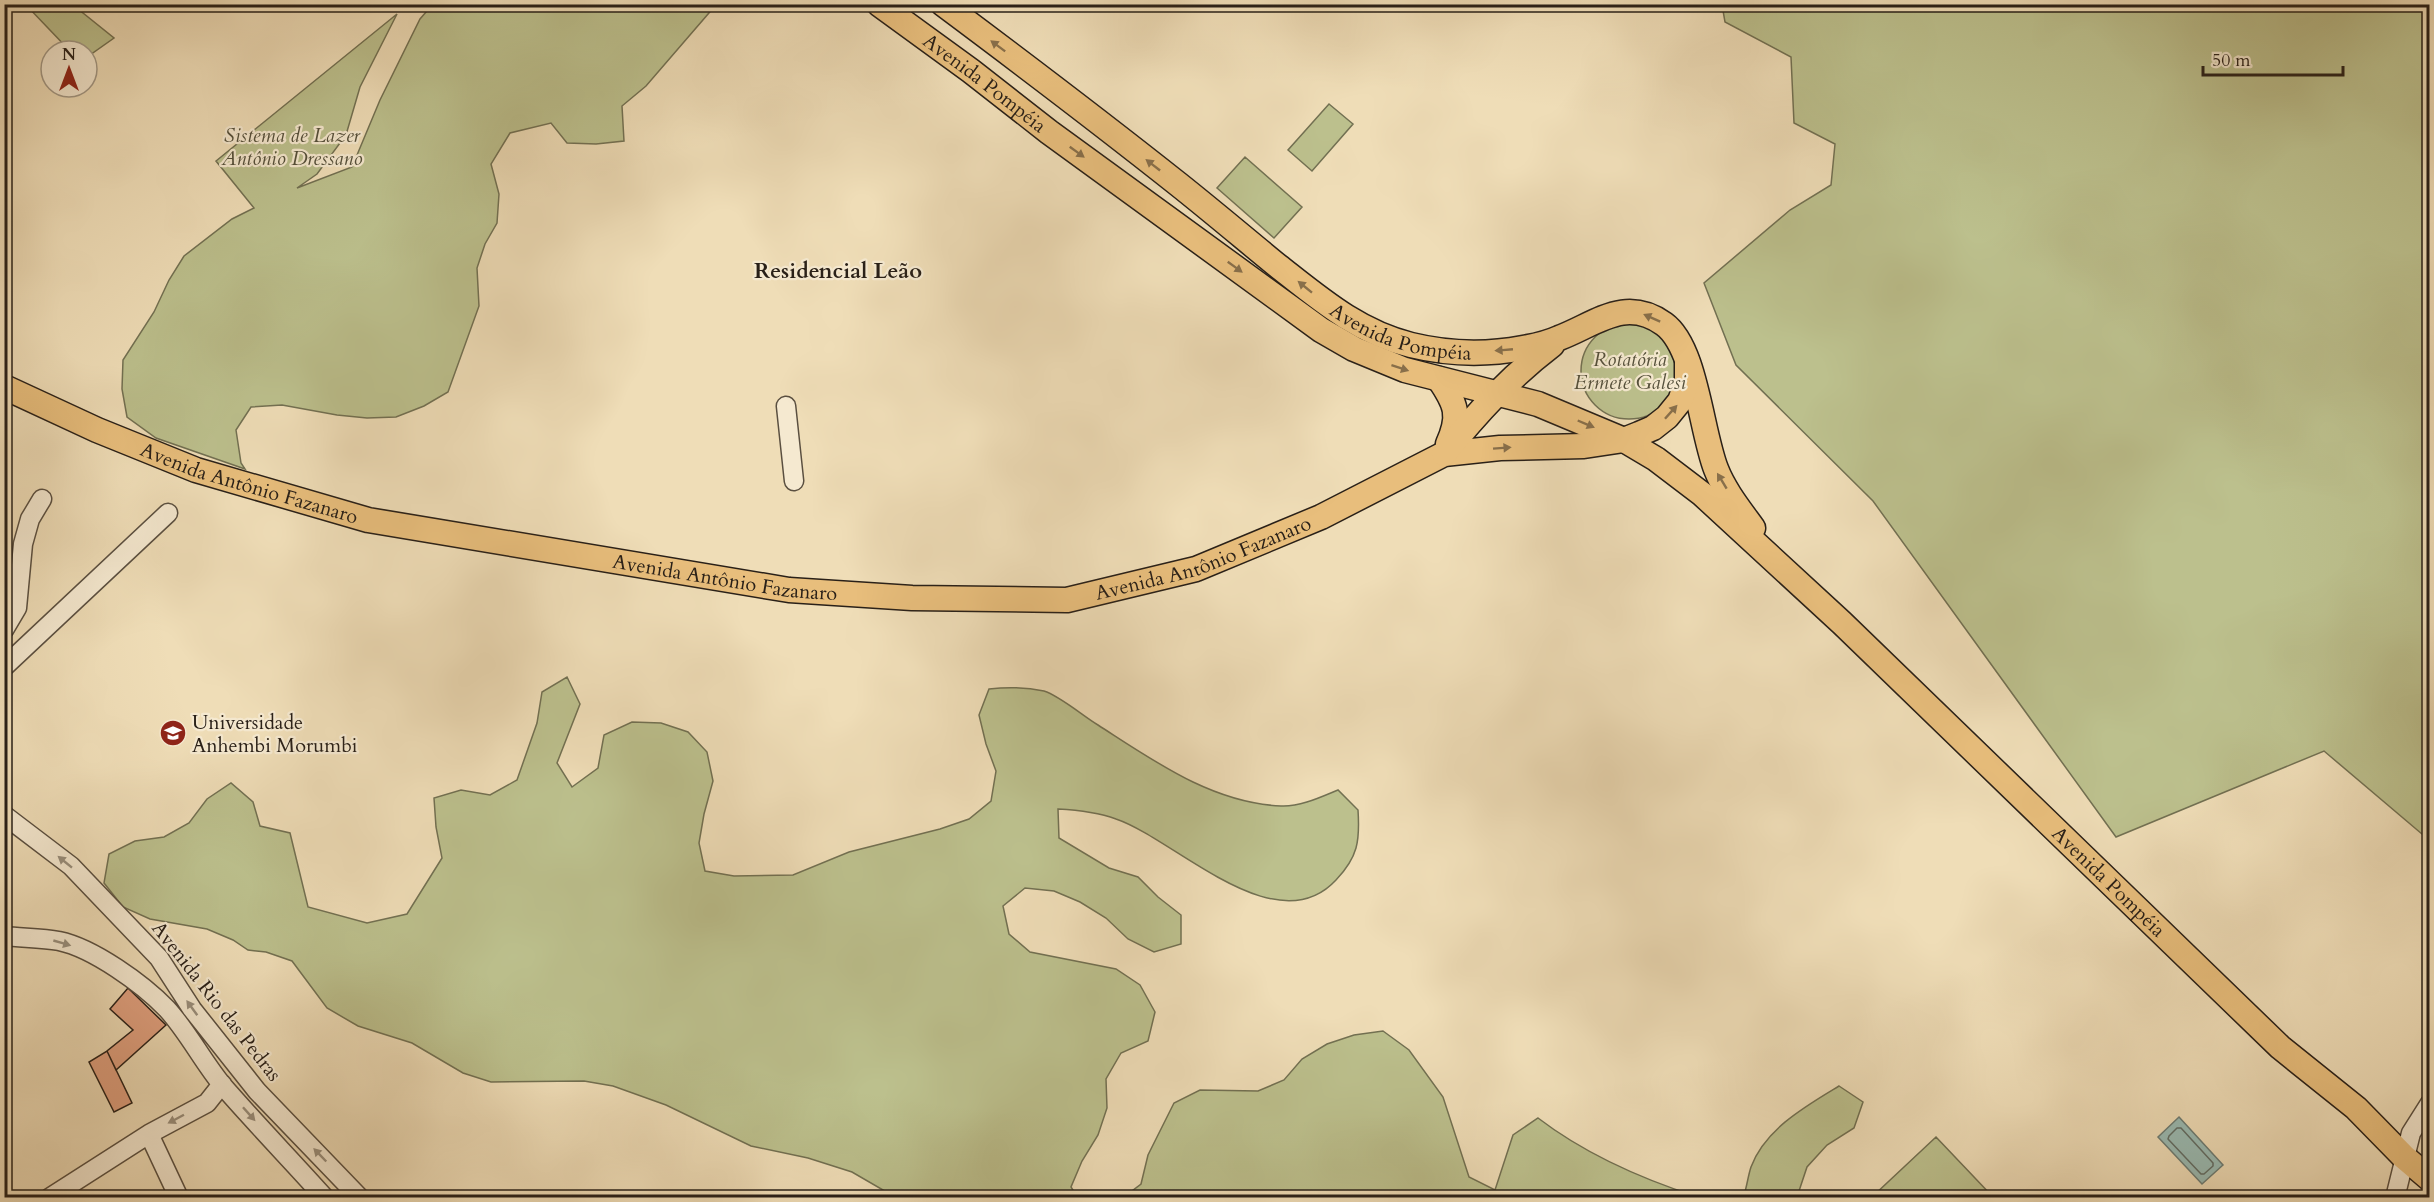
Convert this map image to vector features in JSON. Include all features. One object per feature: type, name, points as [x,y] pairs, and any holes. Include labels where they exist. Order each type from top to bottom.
[{"type":"main road","name":"Avenida Pompéia","points":[[879,4],[971,71],[1049,132],[1321,330],[1376,359],[1439,379],[1538,404],[1624,440],[1652,456],[1702,494],[1794,579],[2280,1047],[2356,1108],[2404,1157],[2430,1179]]},
{"type":"main road","name":"Avenida Pompéia","points":[[943,4],[1179,185],[1332,310],[1381,336],[1406,344],[1458,353],[1524,348],[1561,338],[1588,323],[1613,314],[1641,314],[1654,318],[1671,331],[1683,348],[1705,439],[1717,472],[1753,528],[1794,579]]},
{"type":"main road","points":[[971,71],[1012,90],[1020,91],[1028,85],[1030,70]]},
{"type":"main road","name":"Avenida Antônio Fazanaro","points":[[1444,454],[1495,394],[1561,338]]},
{"type":"main road","name":"Avenida Antônio Fazanaro","points":[[4,387],[97,430],[196,471],[368,520],[789,590],[912,598],[1067,600],[1196,568],[1321,517],[1444,454],[1500,448],[1584,446],[1624,440],[1653,428],[1667,417],[1680,401],[1687,382],[1687,361]]},
{"type":"main road","points":[[1439,379],[1452,397],[1457,417],[1444,454]]},
{"type":"street","points":[[786,406],[794,481]]},
{"type":"street","points":[[4,630],[17,608],[23,544],[30,519],[42,499]]},
{"type":"street","points":[[4,668],[168,513]]},
{"type":"street","name":"Avenida Rio das Pedras","points":[[4,815],[71,866],[159,958],[192,1009],[257,1091],[360,1197]]},
{"type":"street","points":[[4,936],[60,941],[94,956],[132,978],[167,1009],[222,1084],[325,1197]]},
{"type":"street","points":[[49,1197],[149,1134],[207,1103],[222,1084]]},
{"type":"street","points":[[2395,1197],[2411,1132],[2430,1103]]},
{"type":"street","points":[[149,1134],[179,1197]]},
{"type":"green space","name":"Sistema de Lazer Antônio Dressano","points":[[433,4],[719,5],[715,6],[646,86],[622,106],[624,141],[596,144],[567,143],[551,123],[510,133],[491,164],[499,194],[497,223],[485,244],[477,268],[479,306],[448,392],[424,406],[396,417],[367,418],[337,415],[282,405],[251,407],[236,430],[241,463],[245,469],[156,438],[127,417],[122,389],[123,360],[154,312],[169,280],[184,256],[232,219],[254,208],[216,161],[397,14],[360,87],[346,135],[317,174],[297,188],[352,167],[380,100],[420,19]]},
{"type":"green space","points":[[26,5],[73,5],[114,38],[99,49],[99,39],[59,39]]},
{"type":"green space","points":[[1722,5],[2429,5],[2429,840],[2324,751],[2116,837],[1873,501],[1736,365],[1704,283],[1790,210],[1831,185],[1835,144],[1794,123],[1791,57],[1725,22]]},
{"type":"green space","points":[[1329,104],[1353,124],[1312,171],[1288,150]]},
{"type":"green space","points":[[1245,157],[1302,207],[1274,238],[1217,188]]},
{"type":"green space","name":"Rotatória Ermete Galesi","points":[[1629,323],[1647,327],[1663,337],[1673,353],[1677,371],[1673,389],[1663,405],[1647,415],[1629,419],[1611,415],[1595,405],[1585,389],[1581,371],[1585,353],[1595,337],[1611,327]]},
{"type":"green space","points":[[567,677],[580,704],[557,763],[572,787],[598,768],[604,735],[632,722],[661,723],[688,732],[707,752],[713,781],[699,843],[705,871],[734,876],[793,875],[849,852],[940,829],[969,819],[991,801],[996,771],[979,715],[989,689],[1003,688],[1044,691],[1162,766],[1208,789],[1231,797],[1256,803],[1288,806],[1310,801],[1338,790],[1358,810],[1358,840],[1349,864],[1336,880],[1312,897],[1285,901],[1256,895],[1226,881],[1140,830],[1116,819],[1087,812],[1058,809],[1059,838],[1109,868],[1138,877],[1181,915],[1181,944],[1154,952],[1128,939],[1106,918],[1080,902],[1054,891],[1025,888],[1003,906],[1009,934],[1030,952],[1116,969],[1140,985],[1155,1012],[1148,1041],[1121,1053],[1106,1079],[1107,1108],[1098,1135],[1082,1161],[1071,1187],[1078,1198],[895,1197],[852,1172],[808,1158],[751,1146],[666,1105],[613,1086],[584,1081],[491,1082],[463,1073],[412,1043],[358,1026],[327,1008],[292,961],[266,952],[248,950],[233,940],[207,929],[150,919],[123,907],[104,883],[109,854],[135,841],[164,837],[189,823],[207,799],[231,783],[253,802],[260,826],[290,833],[308,907],[367,923],[407,914],[442,858],[436,827],[434,798],[461,790],[490,795],[517,780],[537,723],[542,692]]},
{"type":"green space","points":[[1383,1031],[1409,1050],[1443,1097],[1469,1177],[1495,1190],[1513,1135],[1538,1118],[1575,1143],[1615,1164],[1698,1197],[1124,1197],[1141,1184],[1148,1155],[1174,1103],[1200,1090],[1258,1091],[1284,1080],[1302,1059],[1327,1044],[1354,1035]]},
{"type":"green space","points":[[1839,1086],[1863,1102],[1854,1128],[1827,1145],[1807,1167],[1797,1197],[1735,1197],[1744,1195],[1757,1153],[1776,1130],[1800,1110]]},
{"type":"green space","points":[[1936,1137],[1993,1197],[1872,1197]]},
{"type":"water","points":[[2179,1117],[2223,1165],[2202,1184],[2158,1137]]},
{"type":"building","points":[[128,988],[166,1025],[116,1070],[107,1051],[133,1030],[110,1009]]},
{"type":"building","points":[[107,1051],[132,1103],[114,1112],[89,1062]]},
{"type":"place","name":"Universidade Anhembi Morumbi","points":[[173,733]]},
{"type":"district","name":"Residencial Leão","points":[[838,270]]}]
